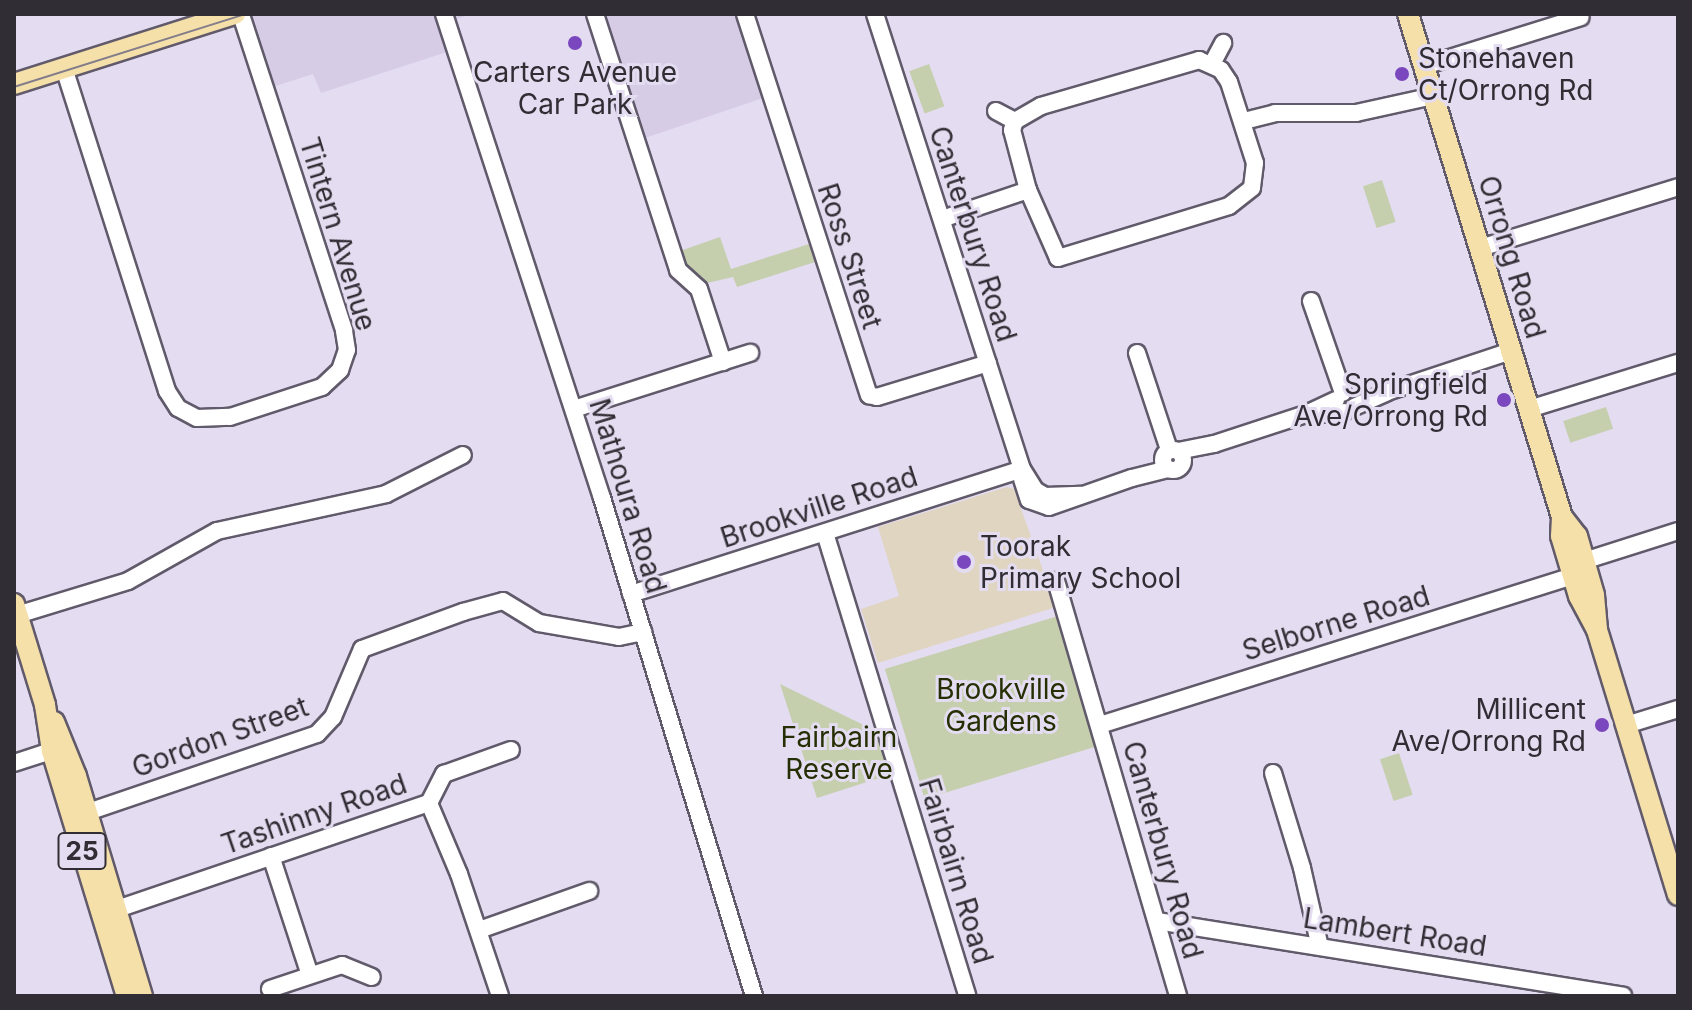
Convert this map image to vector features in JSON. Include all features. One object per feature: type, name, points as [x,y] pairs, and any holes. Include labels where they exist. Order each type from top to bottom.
[{"type":"main road","points":[[14,84],[238,14]]},
{"type":"main road","name":"Orrong Road","points":[[1408,14],[1562,517],[1577,536],[1578,568],[1594,595],[1597,630],[1678,895]]},
{"type":"main road","name":"25","points":[[16,610],[130,979]]},
{"type":"street","name":"Tintern Avenue","points":[[64,68],[167,391],[178,408],[197,418],[230,417],[322,387],[340,370],[347,350],[344,330],[238,14]]},
{"type":"street","name":"Mathoura Road","points":[[444,14],[574,409],[754,996]]},
{"type":"street","points":[[595,14],[678,270],[699,289],[723,362]]},
{"type":"street","name":"Ross Street","points":[[745,14],[869,395],[877,397],[988,363]]},
{"type":"street","name":"Canterbury Road","points":[[875,14],[1022,469]]},
{"type":"street","points":[[1424,66],[1581,17]]},
{"type":"street","points":[[1212,64],[1223,43]]},
{"type":"street","points":[[1199,60],[1212,64],[1229,82],[1244,121],[1255,163],[1252,188],[1229,206],[1054,266],[1028,190],[1012,130],[1015,121],[1023,113],[1041,106],[1182,62],[1199,60]]},
{"type":"street","points":[[1244,121],[1275,113],[1356,113],[1433,96]]},
{"type":"street","points":[[996,111],[1015,121]]},
{"type":"street","points":[[1480,248],[1678,187]]},
{"type":"street","points":[[1252,188],[1268,197]]},
{"type":"street","points":[[942,219],[1028,190]]},
{"type":"street","points":[[1311,301],[1346,401]]},
{"type":"street","points":[[1022,469],[1035,490],[1045,496],[1081,495],[1132,478],[1172,458],[1511,351]]},
{"type":"street","points":[[574,409],[750,353]]},
{"type":"street","points":[[1137,353],[1172,458]]},
{"type":"street","points":[[1529,409],[1678,363]]},
{"type":"street","points":[[16,610],[128,581],[217,531],[386,494],[463,455]]},
{"type":"street","name":"Brookville Road","points":[[631,594],[1022,469]]},
{"type":"street","name":"Selborne Road","points":[[1100,725],[1578,568],[1678,531]]},
{"type":"street","name":"Fairbairn Road","points":[[825,533],[967,996]]},
{"type":"street","name":"Canterbury Road","points":[[1056,581],[1178,996]]},
{"type":"street","name":"Gordon Street","points":[[80,815],[317,734],[333,717],[362,649],[463,612],[503,601],[539,623],[619,637],[643,632]]},
{"type":"street","points":[[1626,725],[1678,709]]},
{"type":"street","points":[[14,763],[59,749]]},
{"type":"street","name":"Tashinny Road","points":[[112,921],[271,856],[429,803],[444,774],[511,750]]},
{"type":"street","points":[[1273,773],[1302,868],[1320,947]]},
{"type":"street","points":[[429,803],[437,813],[500,996]]},
{"type":"street","points":[[271,856],[310,975]]},
{"type":"street","points":[[479,930],[589,891]]},
{"type":"street","name":"Lambert Road","points":[[1157,921],[1623,996]]},
{"type":"street","points":[[270,989],[342,965],[372,977]]},
{"type":"shaded area","points":[[241,14],[472,14],[447,22],[456,49],[321,93],[313,74],[266,89]]},
{"type":"shaded area","points":[[595,14],[745,14],[772,95],[636,141]]},
{"type":"shaded area","name":"Toorak Primary School","points":[[1007,487],[1014,489],[1056,607],[878,663],[861,609],[899,596],[878,527]]},
{"type":"green space","points":[[929,64],[944,106],[925,113],[909,71]]},
{"type":"green space","points":[[1382,180],[1396,222],[1377,228],[1363,186]]},
{"type":"green space","points":[[720,237],[731,269],[809,244],[815,262],[737,287],[733,277],[703,284],[684,270],[680,251]]},
{"type":"green space","points":[[1606,407],[1613,429],[1570,443],[1563,421]]},
{"type":"green space","name":"Brookville Gardens","points":[[1058,616],[1098,746],[925,799],[885,669]]},
{"type":"green space","name":"Fairbairn Reserve","points":[[780,684],[884,735],[895,773],[817,798]]},
{"type":"green space","points":[[1399,753],[1413,795],[1394,801],[1380,759]]},
{"type":"tram line","points":[[14,87],[246,14]]},
{"type":"place","name":"Carters Avenue Car Park","points":[[575,43]]},
{"type":"place","name":"Stonehaven Ct/Orrong Rd","points":[[1402,74]]},
{"type":"place","name":"Springfield Ave/Orrong Rd","points":[[1504,400]]},
{"type":"place","name":"Toorak Primary School","points":[[964,562]]},
{"type":"place","name":"Millicent Ave/Orrong Rd","points":[[1602,725]]}]
